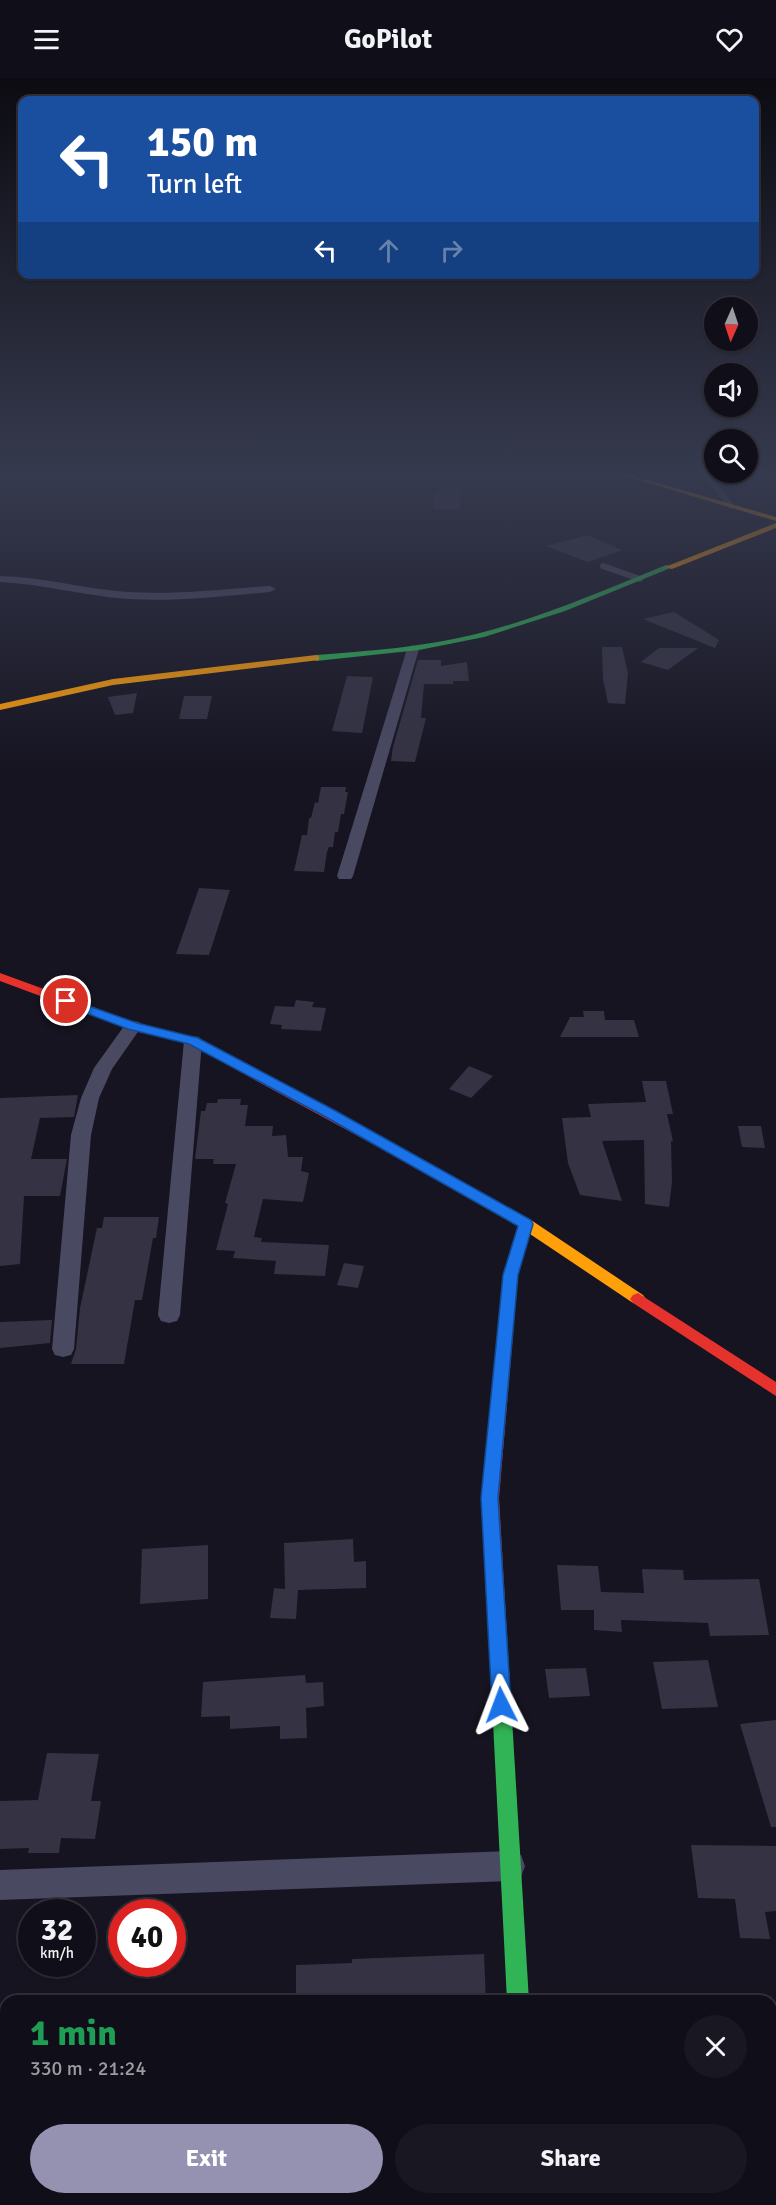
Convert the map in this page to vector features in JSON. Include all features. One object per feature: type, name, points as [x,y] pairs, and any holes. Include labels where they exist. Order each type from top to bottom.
[{"type":"street","points":[[0,707],[113,682],[288,660],[413,649],[493,633],[655,573]]},
{"type":"street","points":[[0,579],[29,579],[130,595],[270,589]]},
{"type":"street","points":[[345,876],[413,649]]},
{"type":"street","points":[[0,977],[133,1026],[193,1041],[329,1113],[526,1224],[776,1390]]},
{"type":"street","points":[[63,1349],[81,1135],[90,1098],[103,1068],[133,1026]]},
{"type":"street","points":[[169,1315],[193,1041]]},
{"type":"street","points":[[518,1995],[490,1498],[511,1275],[526,1224]]},
{"type":"street","points":[[0,1885],[510,1866]]},
{"type":"lane","points":[[624,573],[640,579]]},
{"type":"building","points":[[674,612],[719,640],[715,648],[643,619]]},
{"type":"building","points":[[602,647],[622,647],[628,673],[625,704],[608,703],[603,679]]},
{"type":"building","points":[[659,648],[698,648],[668,670],[641,662]]},
{"type":"building","points":[[418,660],[441,660],[441,666],[467,662],[469,681],[453,681],[453,684],[424,684],[421,718],[426,718],[415,762],[391,761],[393,747]]},
{"type":"building","points":[[347,676],[373,677],[362,733],[332,731]]},
{"type":"building","points":[[137,693],[133,713],[115,715],[108,697]]},
{"type":"building","points":[[184,696],[212,696],[207,719],[179,719]]},
{"type":"building","points":[[321,787],[346,787],[345,792],[348,792],[344,814],[341,814],[338,832],[335,832],[333,847],[329,847],[327,852],[324,872],[294,871],[302,835],[307,835],[309,818],[311,818],[315,802],[318,803]]},
{"type":"building","points":[[199,888],[230,890],[209,955],[176,954]]},
{"type":"building","points":[[296,1000],[314,1002],[312,1007],[326,1008],[321,1031],[281,1029],[282,1025],[270,1024],[275,1006],[294,1007]]},
{"type":"building","points":[[583,1011],[604,1011],[605,1020],[634,1020],[639,1037],[560,1037],[570,1017],[584,1017]]},
{"type":"building","points":[[469,1066],[493,1076],[471,1098],[449,1089]]},
{"type":"building","points":[[642,1081],[666,1081],[673,1114],[667,1114],[673,1141],[671,1141],[672,1182],[669,1207],[645,1204],[644,1140],[602,1141],[622,1201],[580,1195],[568,1163],[562,1118],[591,1117],[588,1104],[646,1102]]},
{"type":"building","points":[[78,1095],[74,1117],[40,1118],[31,1159],[67,1159],[60,1196],[24,1196],[20,1264],[0,1266],[0,1098]]},
{"type":"building","points":[[218,1099],[241,1099],[240,1105],[248,1105],[245,1126],[273,1126],[272,1136],[286,1135],[288,1157],[303,1157],[301,1171],[309,1173],[303,1202],[263,1199],[254,1237],[262,1238],[261,1242],[329,1245],[325,1276],[274,1274],[276,1261],[233,1258],[235,1251],[216,1250],[228,1204],[225,1203],[236,1164],[213,1164],[214,1159],[195,1159],[201,1111],[205,1111],[207,1103],[217,1103]]},
{"type":"building","points":[[738,1126],[761,1126],[765,1148],[742,1147]]},
{"type":"building","points":[[104,1217],[159,1217],[156,1238],[153,1238],[142,1300],[135,1300],[124,1364],[71,1364],[76,1349],[80,1308],[97,1228],[102,1228]]},
{"type":"building","points":[[344,1263],[364,1266],[358,1288],[337,1285]]},
{"type":"building","points":[[52,1320],[50,1343],[0,1348],[0,1322]]},
{"type":"building","points":[[353,1539],[354,1562],[366,1561],[366,1588],[298,1590],[296,1619],[270,1618],[274,1588],[285,1589],[284,1543]]},
{"type":"building","points":[[208,1545],[208,1599],[140,1604],[142,1549]]},
{"type":"building","points":[[557,1565],[598,1566],[601,1592],[644,1593],[642,1569],[683,1570],[684,1580],[759,1579],[769,1635],[710,1636],[708,1623],[621,1620],[622,1632],[594,1630],[594,1610],[561,1610]]},
{"type":"building","points":[[708,1660],[718,1707],[662,1709],[653,1662]]},
{"type":"building","points":[[586,1668],[590,1696],[549,1698],[545,1669]]},
{"type":"building","points":[[305,1675],[306,1683],[323,1682],[324,1706],[306,1708],[307,1738],[280,1739],[280,1726],[230,1729],[230,1716],[201,1717],[203,1682]]},
{"type":"building","points":[[776,1720],[776,1827],[771,1827],[740,1724]]},
{"type":"building","points":[[47,1753],[99,1754],[91,1801],[101,1801],[95,1839],[61,1838],[59,1853],[28,1853],[29,1848],[0,1849],[0,1801],[38,1800]]},
{"type":"building","points":[[691,1845],[776,1846],[776,1911],[765,1912],[770,1939],[740,1938],[735,1899],[698,1898]]},
{"type":"building","points":[[484,1954],[486,1995],[296,1995],[296,1965],[352,1963],[352,1959]]},
{"type":"traffic: fast","points":[[316,658],[419,648],[481,636],[562,609],[653,573]]},
{"type":"traffic: fast","points":[[496,1602],[518,1995]]},
{"type":"traffic: slow","points":[[0,707],[113,682],[316,658]]},
{"type":"traffic: slow","points":[[385,1145],[526,1224],[638,1299]]},
{"type":"traffic: jam","points":[[0,977],[133,1026],[193,1041],[385,1145]]},
{"type":"traffic: jam","points":[[496,1602],[490,1498],[511,1275],[526,1224]]},
{"type":"traffic: jam","points":[[638,1299],[776,1390]]},
{"type":"route","points":[[66,1001],[133,1026],[193,1041],[329,1113],[526,1224],[511,1275],[490,1498],[501,1705]]}]
